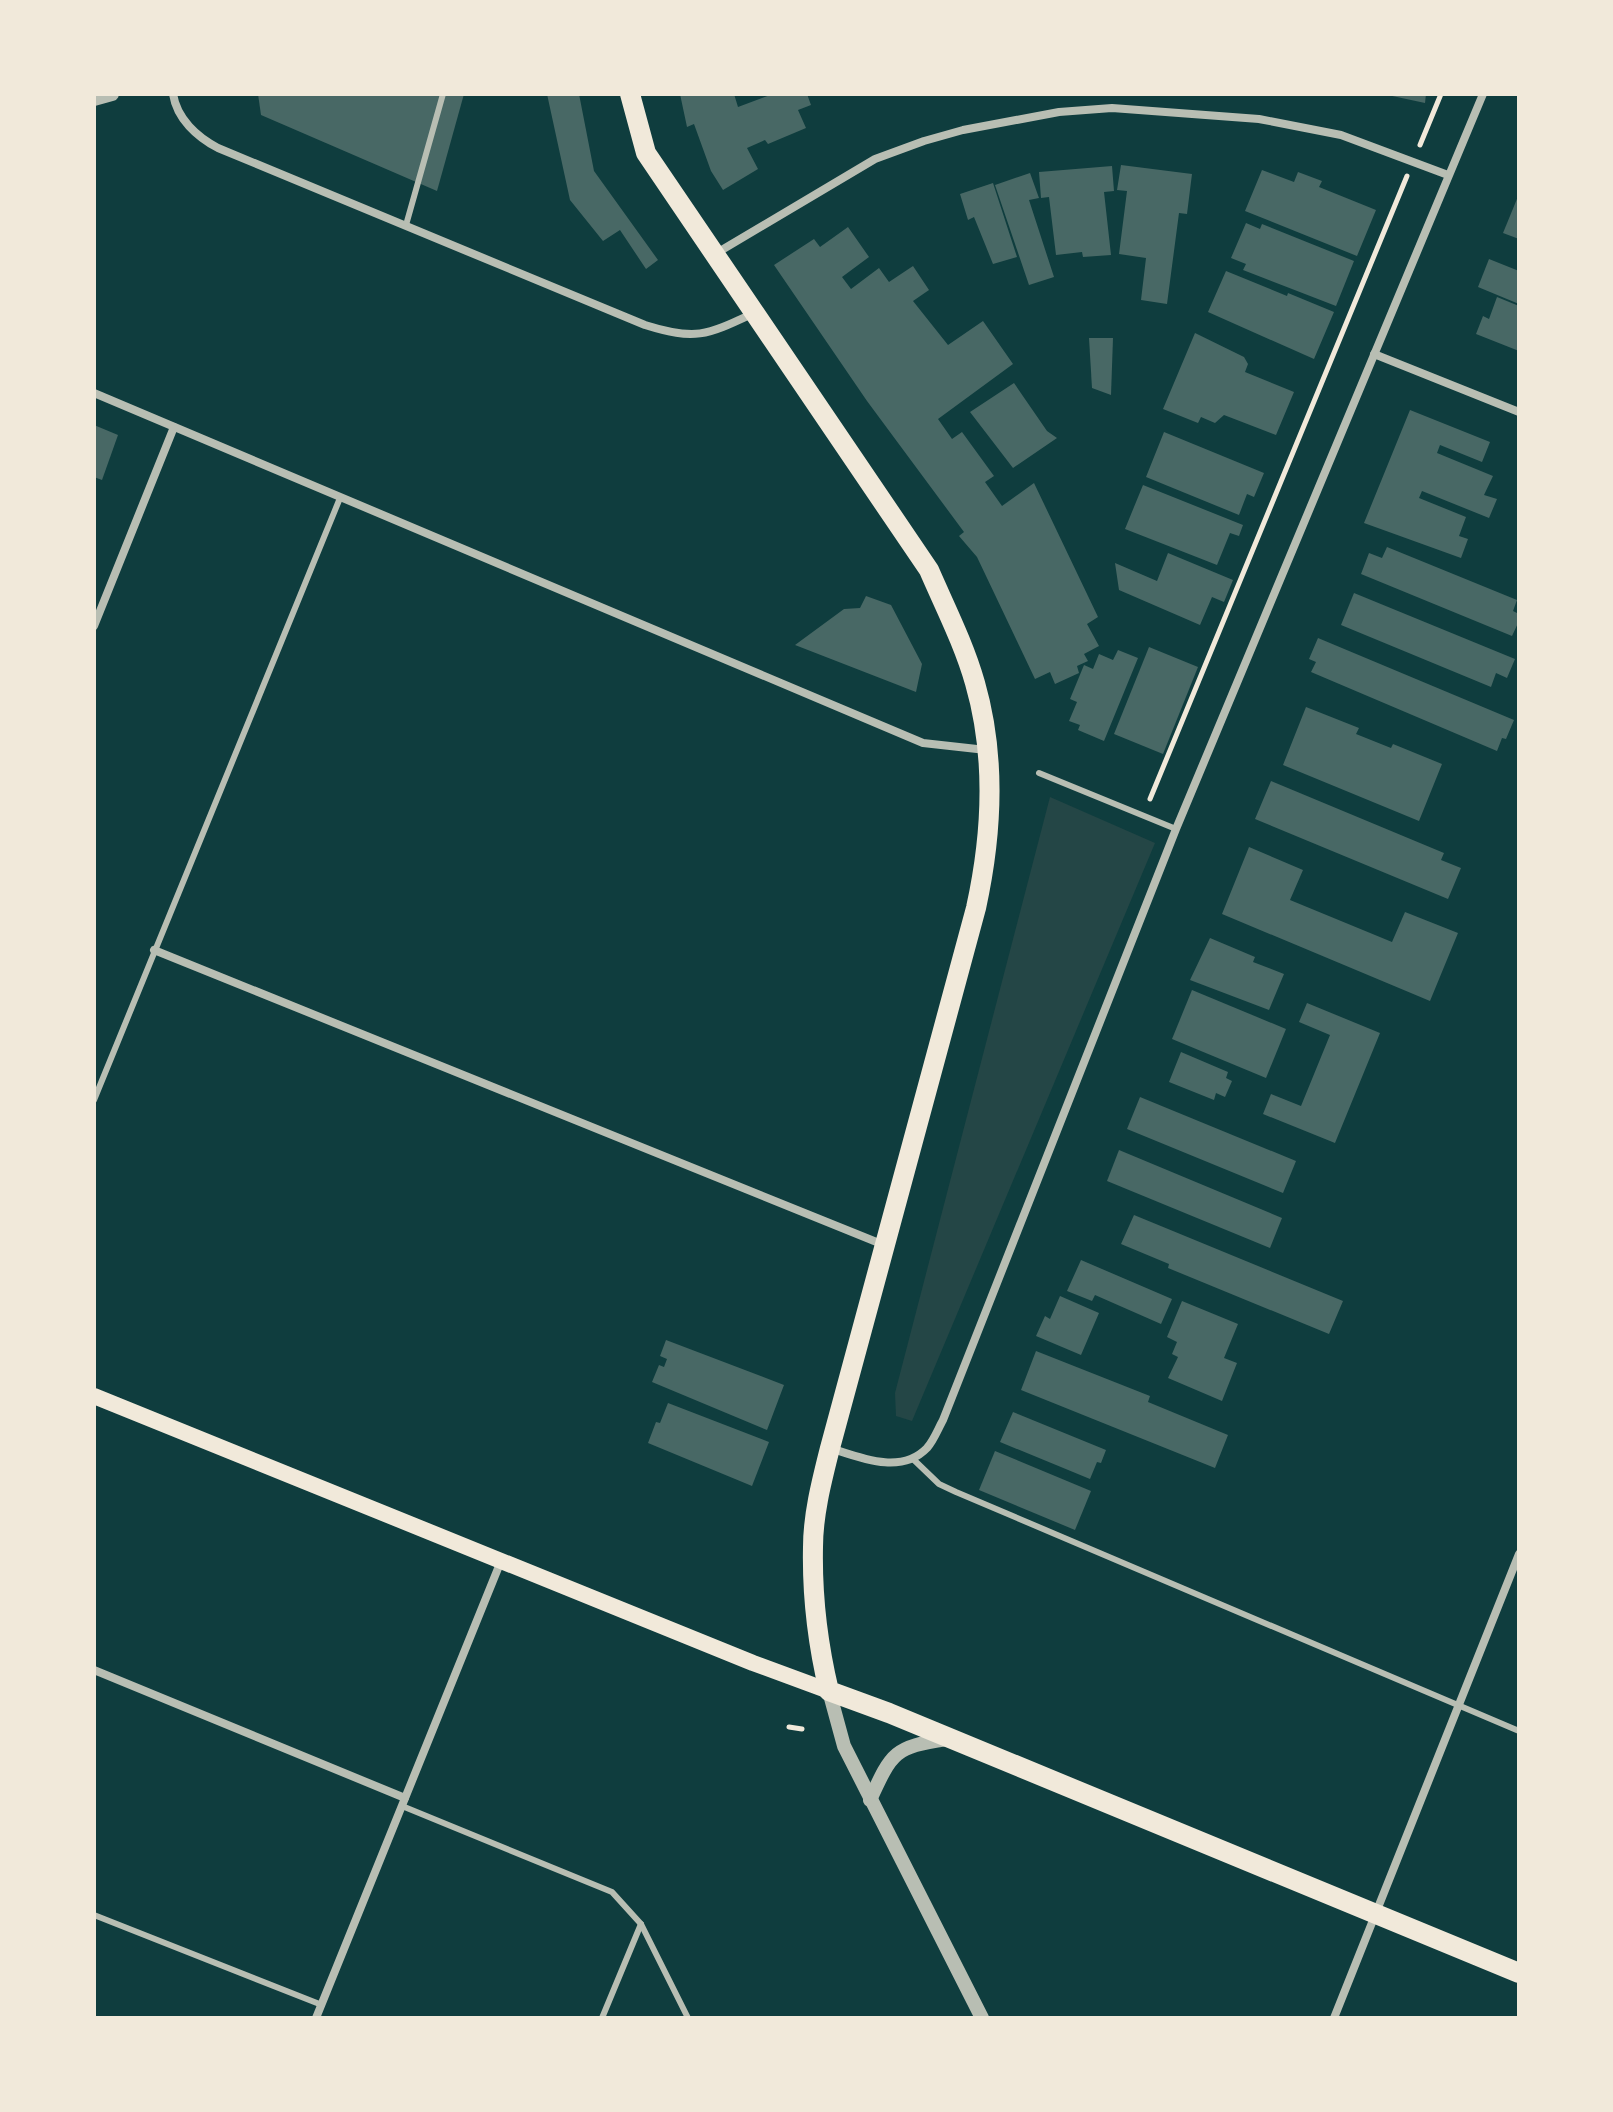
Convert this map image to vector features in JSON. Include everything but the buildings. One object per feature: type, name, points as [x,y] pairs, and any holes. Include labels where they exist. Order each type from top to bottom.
[{"type":"main road","points":[[630,94],[646,153],[929,570],[976,685],[986,750],[990,811],[984,872],[817,1506],[813,1547],[819,1636],[829,1691]]},
{"type":"main road","points":[[94,1396],[753,1663],[950,1738],[1519,1973]]},
{"type":"street","points":[[94,99],[112,94]]},
{"type":"street","points":[[173,94],[182,117],[196,134],[208,142],[645,325],[669,332],[712,333],[754,313]]},
{"type":"street","points":[[830,1448],[874,1461],[893,1463],[913,1459],[929,1446],[943,1420],[1176,829],[1483,94]]},
{"type":"street","points":[[714,255],[875,159],[963,130],[1059,112],[1112,108],[1259,119],[1341,135],[1448,175]]},
{"type":"street","points":[[1374,354],[1519,412]]},
{"type":"street","points":[[94,393],[923,743],[986,750]]},
{"type":"street","points":[[94,626],[174,427]]},
{"type":"street","points":[[154,950],[884,1245]]},
{"type":"street","points":[[1334,2018],[1519,1554]]},
{"type":"street","points":[[316,2018],[502,1561]]},
{"type":"street","points":[[94,1670],[404,1802]]},
{"type":"street","points":[[829,1691],[844,1746],[982,2018]]},
{"type":"street","points":[[870,1800],[892,1756],[915,1744],[950,1738]]},
{"type":"lane","points":[[406,225],[443,94]]},
{"type":"lane","points":[[94,1100],[340,498]]},
{"type":"lane","points":[[1039,773],[1176,829]]},
{"type":"lane","points":[[913,1459],[939,1484],[956,1492],[1519,1731]]},
{"type":"lane","points":[[404,1802],[612,1892],[641,1924],[688,2018]]},
{"type":"lane","points":[[94,1915],[322,2005]]},
{"type":"lane","points":[[602,2018],[641,1924]]},
{"type":"path","points":[[1144,816],[1441,94]]},
{"type":"path","points":[[789,1727],[802,1729]]},
{"type":"shaded area","points":[[1050,797],[1155,843],[912,1421],[896,1416],[895,1393]]}]
